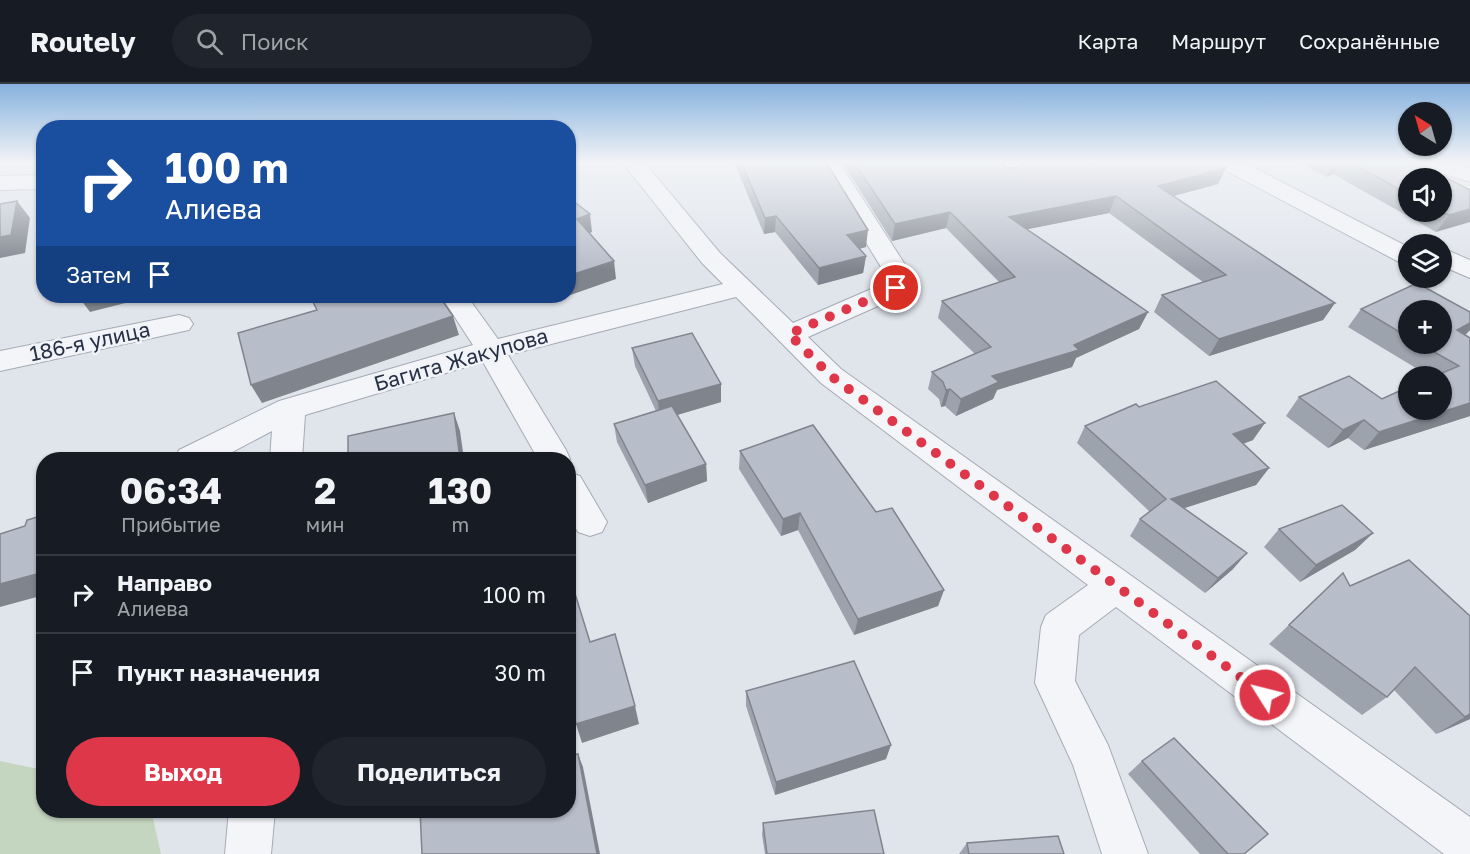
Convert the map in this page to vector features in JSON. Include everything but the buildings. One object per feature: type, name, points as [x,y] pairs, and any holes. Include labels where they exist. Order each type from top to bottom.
[{"type":"street","points":[[662,198],[711,258],[831,376],[1470,844]]},
{"type":"street","points":[[789,334],[896,288],[900,277],[850,198]]},
{"type":"street","points":[[1295,198],[1398,252]]},
{"type":"street","points":[[1331,198],[1401,234]]},
{"type":"street","name":"Багита Жакупова","points":[[205,452],[291,409],[491,350],[741,288]]},
{"type":"street","points":[[459,303],[491,350],[550,452]]},
{"type":"street","name":"186-я улица","points":[[0,361],[179,324]]},
{"type":"street","points":[[287,452],[291,409]]},
{"type":"street","points":[[576,498],[590,522]]},
{"type":"street","points":[[1116,586],[1060,627],[1055,683],[1093,760],[1125,854]]},
{"type":"street","points":[[248,854],[251,818]]},
{"type":"green space","points":[[0,761],[36,769],[36,818],[153,818],[161,854],[0,854]]},
{"type":"route","points":[[896,288],[873,300],[789,334],[831,376],[1265,695]]}]
